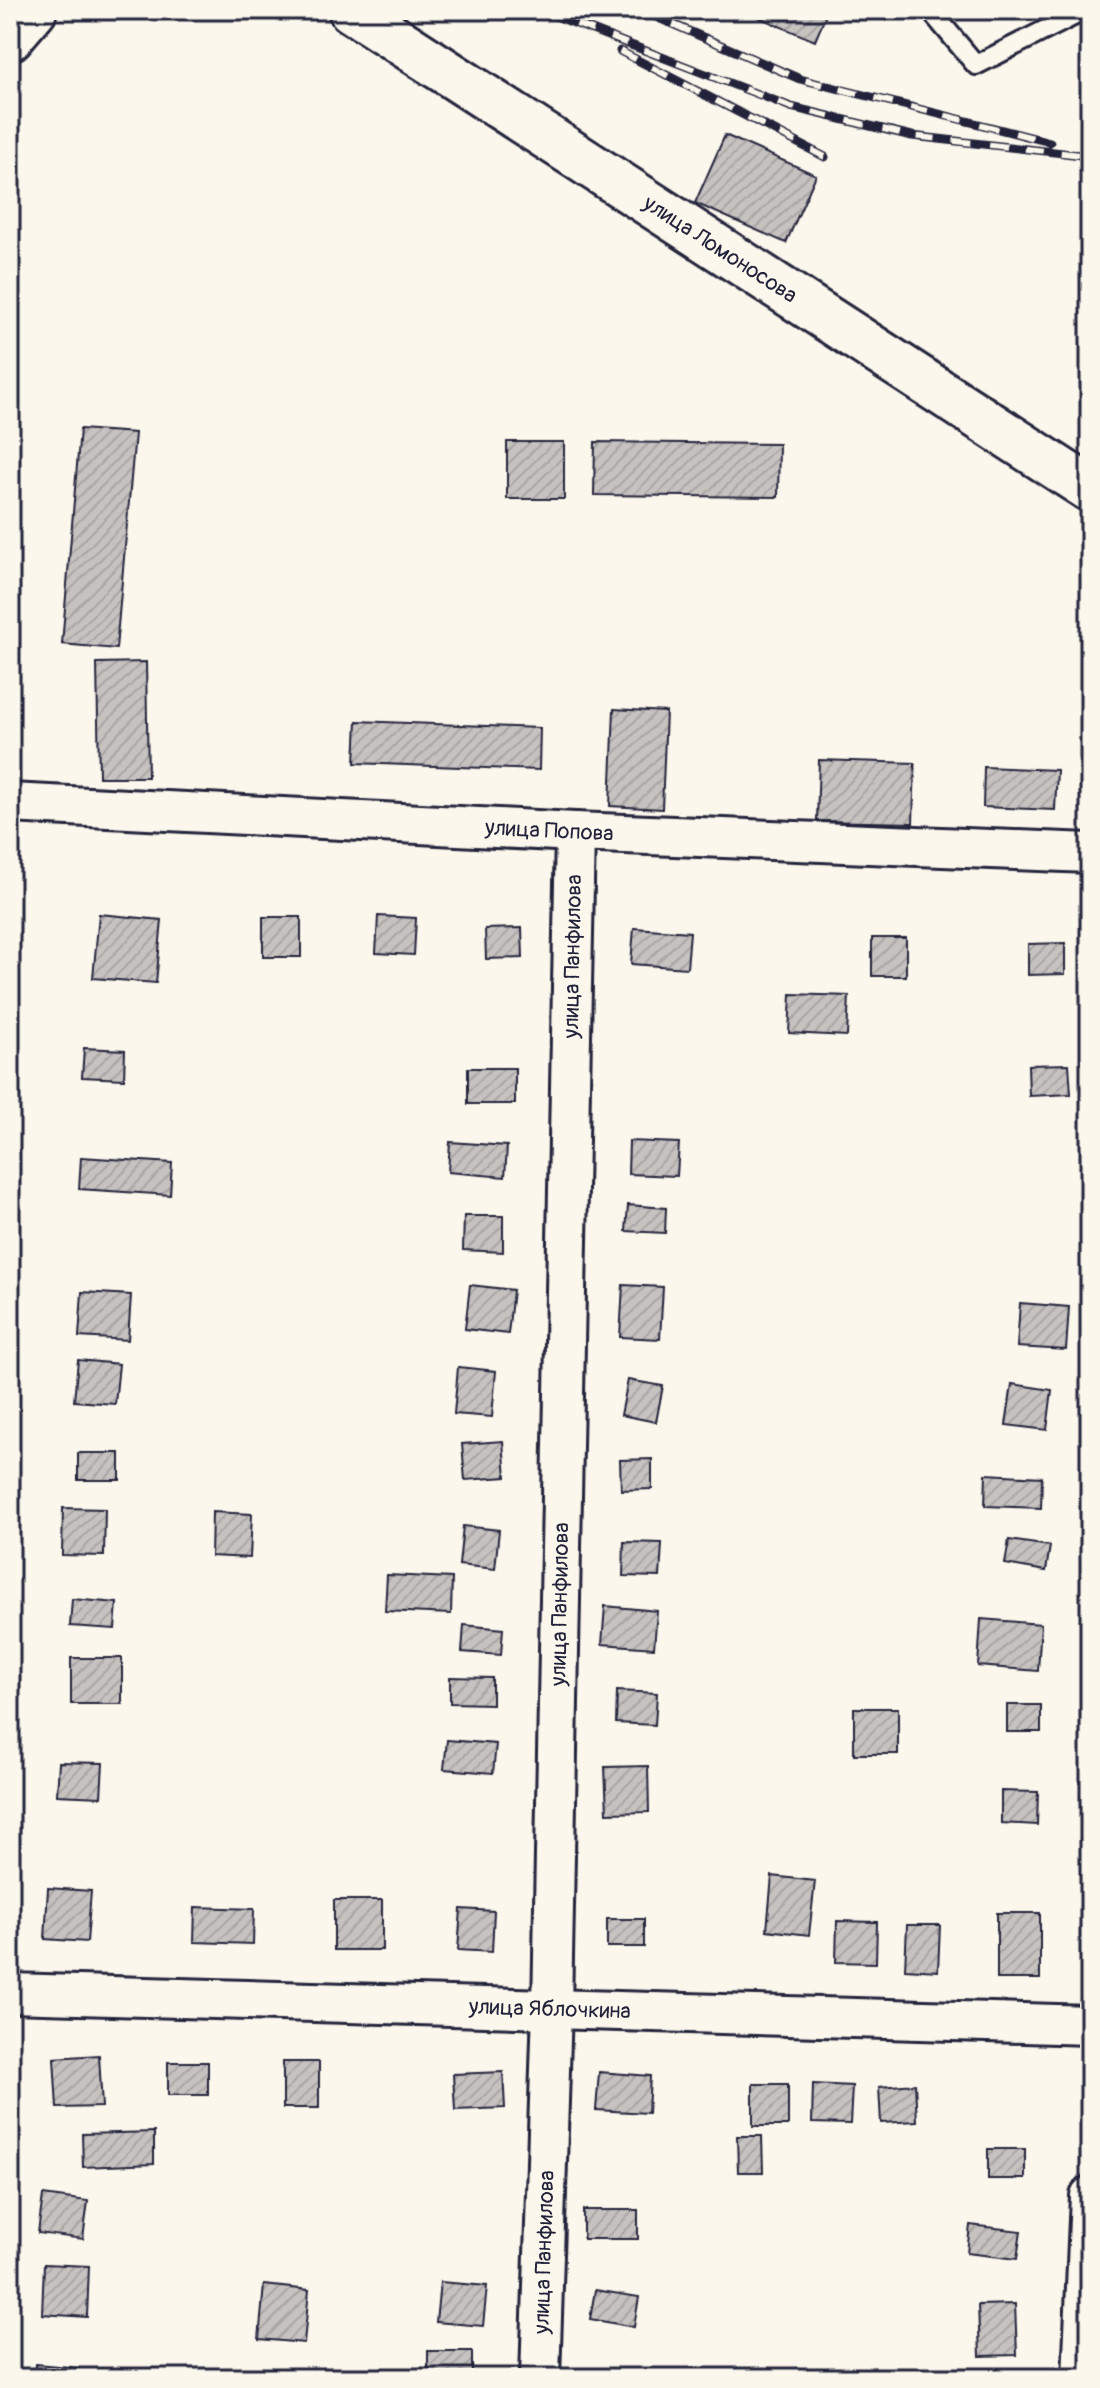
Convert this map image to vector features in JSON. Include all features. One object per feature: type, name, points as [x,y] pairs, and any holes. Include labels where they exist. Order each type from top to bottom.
[{"type":"street","name":"улица Ломоносова","points":[[351,10],[1090,489]]},
{"type":"street","name":"улица Попова","points":[[10,803],[575,832],[1090,853]]},
{"type":"street","name":"улица Панфилова","points":[[540,2378],[552,2008],[575,832]]},
{"type":"street","name":"улица Яблочкина","points":[[10,1993],[1090,2025]]},
{"type":"street","points":[[1082,2378],[1090,2196]]},
{"type":"lane","points":[[930,10],[976,65],[1085,10]]},
{"type":"building","points":[[741,10],[828,10],[815,41]]},
{"type":"building","points":[[725,135],[816,175],[786,243],[695,203]]},
{"type":"building","points":[[80,429],[135,433],[116,649],[62,644]]},
{"type":"building","points":[[507,442],[564,442],[564,499],[507,499]]},
{"type":"building","points":[[595,442],[779,444],[778,497],[594,495]]},
{"type":"building","points":[[146,662],[148,777],[99,777],[97,663]]},
{"type":"building","points":[[614,709],[666,712],[662,809],[610,806]]},
{"type":"building","points":[[357,721],[540,728],[539,770],[355,763]]},
{"type":"building","points":[[819,760],[915,763],[913,823],[817,821]]},
{"type":"building","points":[[984,767],[1057,770],[1055,810],[983,807]]},
{"type":"building","points":[[99,914],[162,920],[156,983],[93,978]]},
{"type":"building","points":[[378,916],[416,918],[414,955],[376,953]]},
{"type":"building","points":[[263,917],[301,917],[301,957],[263,957]]},
{"type":"building","points":[[522,928],[523,958],[486,959],[485,929]]},
{"type":"building","points":[[634,928],[690,932],[687,968],[631,964]]},
{"type":"building","points":[[872,938],[906,938],[906,976],[872,976]]},
{"type":"building","points":[[1065,943],[1065,974],[1028,975],[1028,944]]},
{"type":"building","points":[[791,994],[849,996],[847,1036],[789,1033]]},
{"type":"building","points":[[84,1048],[125,1050],[124,1079],[82,1077]]},
{"type":"building","points":[[1069,1064],[1071,1094],[1029,1096],[1028,1065]]},
{"type":"building","points":[[468,1068],[515,1068],[515,1104],[468,1104]]},
{"type":"building","points":[[629,1141],[679,1143],[677,1176],[628,1174]]},
{"type":"building","points":[[450,1142],[507,1146],[505,1177],[448,1172]]},
{"type":"building","points":[[81,1157],[172,1163],[170,1195],[79,1189]]},
{"type":"building","points":[[628,1205],[666,1208],[665,1233],[626,1231]]},
{"type":"building","points":[[464,1216],[503,1216],[503,1252],[463,1250]]},
{"type":"building","points":[[470,1285],[513,1290],[508,1334],[465,1329]]},
{"type":"building","points":[[623,1285],[663,1287],[660,1339],[620,1337]]},
{"type":"building","points":[[82,1292],[131,1295],[128,1340],[79,1337]]},
{"type":"building","points":[[1020,1303],[1069,1307],[1066,1350],[1017,1347]]},
{"type":"building","points":[[78,1360],[119,1364],[115,1404],[74,1401]]},
{"type":"building","points":[[458,1367],[496,1371],[492,1417],[454,1414]]},
{"type":"building","points":[[628,1380],[663,1386],[656,1422],[621,1415]]},
{"type":"building","points":[[1012,1384],[1052,1390],[1047,1430],[1006,1425]]},
{"type":"building","points":[[503,1441],[506,1477],[465,1480],[462,1444]]},
{"type":"building","points":[[78,1453],[120,1453],[120,1480],[78,1480]]},
{"type":"building","points":[[652,1459],[652,1489],[621,1490],[620,1460]]},
{"type":"building","points":[[986,1474],[1042,1477],[1041,1508],[985,1506]]},
{"type":"building","points":[[63,1508],[105,1509],[104,1556],[62,1555]]},
{"type":"building","points":[[212,1512],[252,1514],[250,1558],[211,1556]]},
{"type":"building","points":[[463,1526],[499,1530],[495,1569],[459,1565]]},
{"type":"building","points":[[1009,1540],[1050,1546],[1046,1571],[1005,1564]]},
{"type":"building","points":[[624,1542],[662,1543],[660,1577],[623,1576]]},
{"type":"building","points":[[387,1575],[452,1578],[451,1614],[385,1611]]},
{"type":"building","points":[[72,1599],[117,1603],[115,1629],[70,1626]]},
{"type":"building","points":[[605,1606],[657,1611],[654,1648],[602,1644]]},
{"type":"building","points":[[981,1619],[1041,1624],[1038,1671],[978,1666]]},
{"type":"building","points":[[464,1625],[503,1629],[501,1655],[462,1652]]},
{"type":"building","points":[[71,1658],[122,1658],[122,1704],[71,1704]]},
{"type":"building","points":[[450,1677],[492,1678],[492,1704],[450,1703]]},
{"type":"building","points":[[617,1691],[657,1693],[655,1725],[616,1723]]},
{"type":"building","points":[[1007,1705],[1041,1705],[1041,1732],[1007,1732]]},
{"type":"building","points":[[854,1708],[898,1708],[898,1754],[854,1754]]},
{"type":"building","points":[[447,1740],[496,1744],[493,1773],[444,1769]]},
{"type":"building","points":[[59,1762],[103,1763],[101,1797],[57,1795]]},
{"type":"building","points":[[648,1766],[649,1812],[607,1813],[605,1767]]},
{"type":"building","points":[[1001,1791],[1038,1792],[1037,1825],[1001,1823]]},
{"type":"building","points":[[772,1876],[815,1881],[809,1935],[767,1930]]},
{"type":"building","points":[[48,1888],[91,1891],[87,1942],[45,1939]]},
{"type":"building","points":[[334,1900],[382,1900],[382,1950],[334,1950]]},
{"type":"building","points":[[195,1907],[254,1909],[253,1944],[194,1942]]},
{"type":"building","points":[[461,1909],[494,1911],[492,1952],[458,1950]]},
{"type":"building","points":[[997,1913],[1040,1913],[1040,1979],[997,1979]]},
{"type":"building","points":[[607,1919],[644,1919],[644,1947],[607,1947]]},
{"type":"building","points":[[837,1921],[877,1922],[876,1963],[836,1962]]},
{"type":"building","points":[[907,1925],[940,1925],[938,1971],[905,1969]]},
{"type":"building","points":[[99,2055],[102,2107],[57,2108],[54,2058]]},
{"type":"building","points":[[168,2062],[208,2062],[208,2095],[168,2095]]},
{"type":"building","points":[[283,2062],[319,2062],[319,2108],[283,2108]]},
{"type":"building","points":[[503,2072],[505,2108],[455,2110],[453,2074]]},
{"type":"building","points":[[599,2072],[650,2076],[648,2113],[596,2110]]},
{"type":"building","points":[[753,2084],[788,2084],[788,2126],[753,2126]]},
{"type":"building","points":[[813,2084],[852,2086],[850,2124],[812,2123]]},
{"type":"building","points":[[915,2084],[917,2121],[881,2123],[879,2087]]},
{"type":"building","points":[[154,2132],[154,2164],[83,2167],[82,2134]]},
{"type":"building","points":[[737,2136],[762,2136],[763,2172],[738,2172]]},
{"type":"building","points":[[988,2149],[1025,2149],[1025,2179],[988,2179]]},
{"type":"building","points":[[43,2195],[88,2201],[83,2239],[38,2233]]},
{"type":"building","points":[[583,2210],[638,2210],[638,2239],[583,2239]]},
{"type":"building","points":[[970,2225],[1021,2231],[1017,2259],[967,2253]]},
{"type":"building","points":[[44,2264],[89,2266],[87,2317],[42,2314]]},
{"type":"building","points":[[440,2282],[487,2286],[483,2326],[436,2322]]},
{"type":"building","points":[[264,2285],[309,2290],[304,2343],[259,2339]]},
{"type":"building","points":[[595,2290],[639,2297],[634,2327],[590,2319]]},
{"type":"building","points":[[1015,2304],[1017,2355],[980,2356],[978,2305]]},
{"type":"building","points":[[428,2351],[472,2351],[472,2378],[428,2378]]},
{"type":"building","points":[[36,2364],[79,2368],[78,2378],[35,2378]]},
{"type":"building","points":[[620,2371],[703,2372],[703,2378],[620,2378]]},
{"type":"railway","points":[[640,10],[800,79],[1050,142]]},
{"type":"railway","points":[[543,11],[791,107],[912,136],[1090,156]]},
{"type":"railway","points":[[620,51],[825,157]]}]
